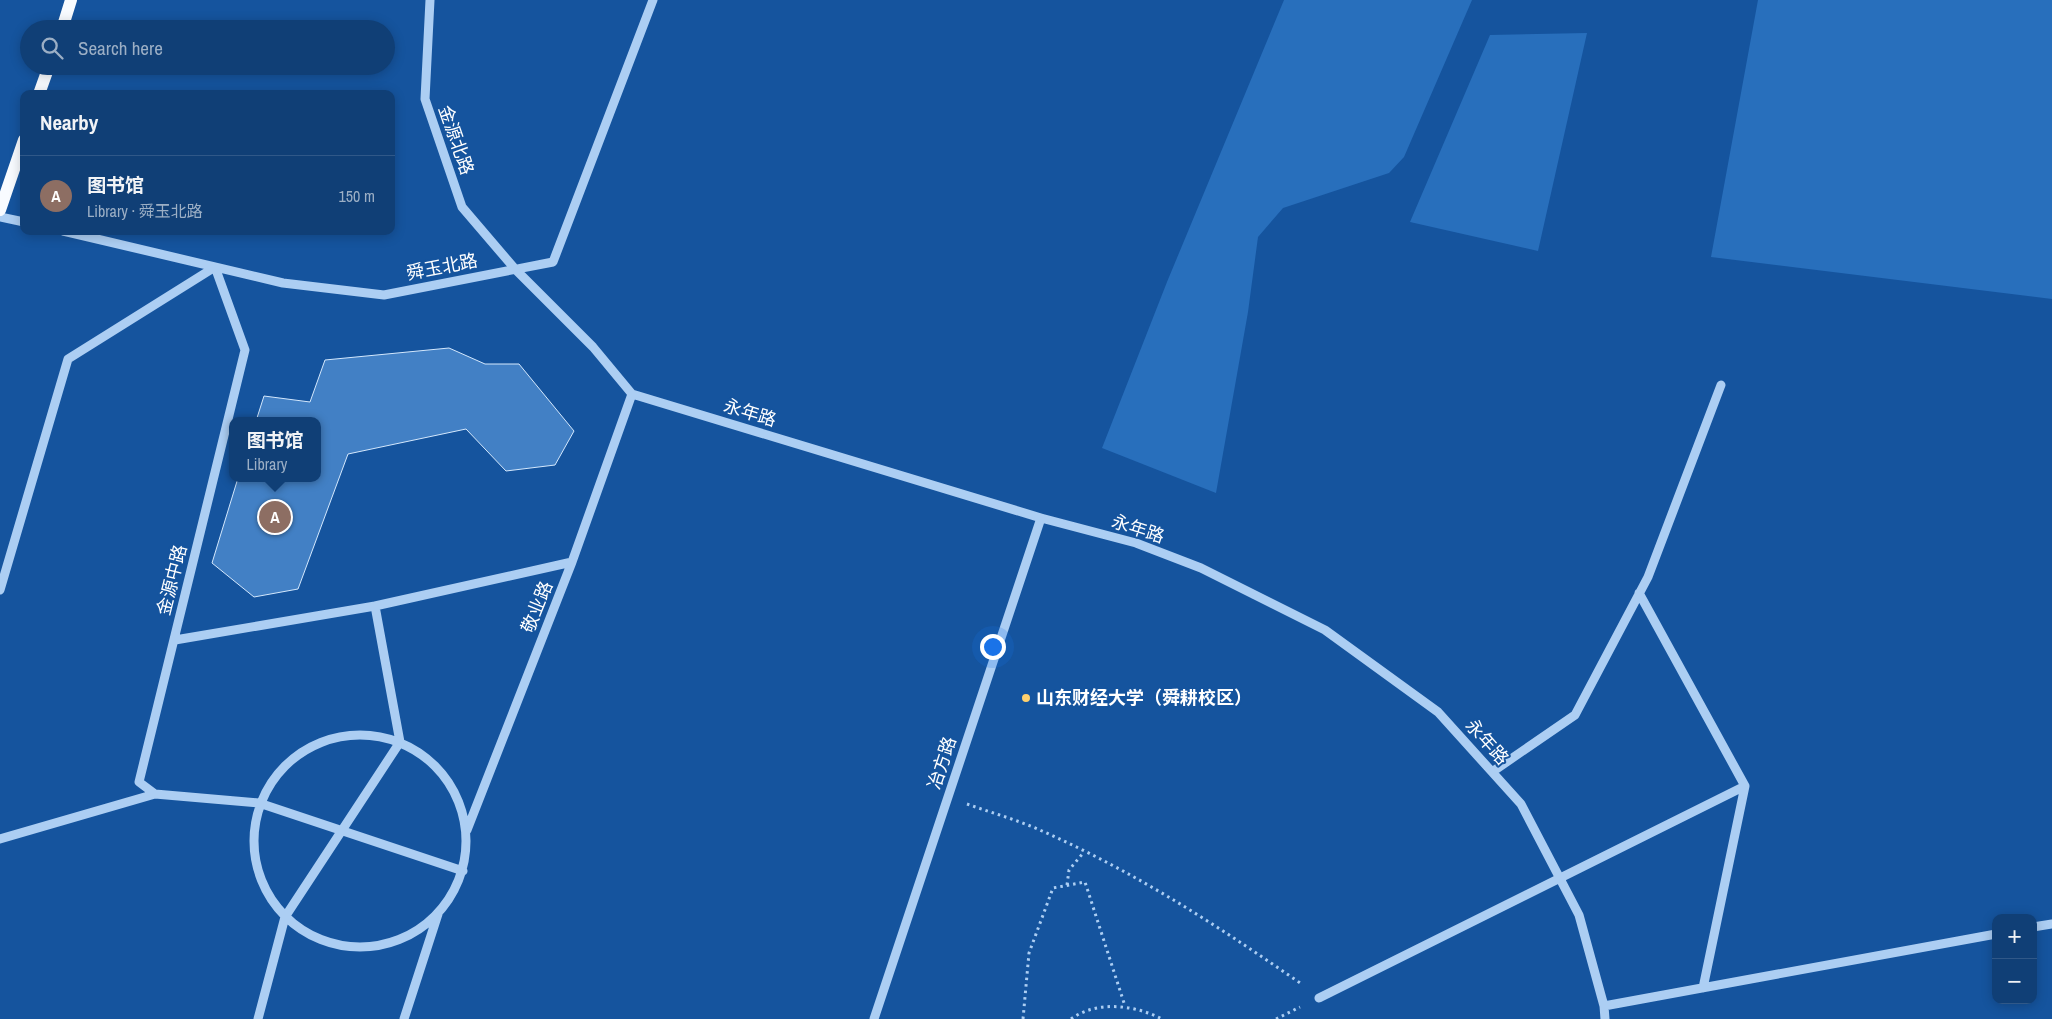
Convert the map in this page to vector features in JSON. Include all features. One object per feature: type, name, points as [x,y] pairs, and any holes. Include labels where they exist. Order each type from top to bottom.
[{"type":"main road","points":[[65,20],[71,0]]},
{"type":"main road","points":[[41,90],[46,75]]},
{"type":"main road","points":[[0,210],[20,152]]},
{"type":"street","name":"金源北路","points":[[430,0],[425,99],[462,207],[515,269]]},
{"type":"street","name":"舜玉北路","points":[[80,235],[282,283],[384,296],[553,262],[653,0]]},
{"type":"street","points":[[0,216],[20,221]]},
{"type":"street","points":[[0,590],[68,359],[216,267]]},
{"type":"street","name":"金源中路","points":[[155,794],[139,782],[245,350],[216,267]]},
{"type":"street","points":[[515,269],[593,347],[632,394]]},
{"type":"street","points":[[1492,772],[1575,715],[1648,577],[1721,385]]},
{"type":"street","name":"永年路","points":[[632,394],[1041,518],[1136,543],[1201,568],[1325,630],[1438,712],[1520,804],[1579,915],[1604,1006],[1605,1019]]},
{"type":"street","name":"敬业路","points":[[467,830],[572,562],[632,394]]},
{"type":"street","name":"冶方路","points":[[874,1019],[1041,518]]},
{"type":"street","points":[[175,640],[375,606],[572,562]]},
{"type":"street","points":[[1639,593],[1745,786],[1703,988]]},
{"type":"street","points":[[258,1019],[285,918],[400,742],[375,606]]},
{"type":"street","points":[[366,734],[400,742],[425,756],[446,777],[460,802],[467,830],[467,851],[463,871],[453,894],[438,914],[412,934],[382,945],[349,947],[317,939],[300,930],[285,918],[268,895],[256,868],[253,837],[259,803],[275,775],[300,752],[332,738],[366,734]]},
{"type":"street","points":[[1318,998],[1745,786]]},
{"type":"street","points":[[0,839],[155,794],[259,803],[463,871]]},
{"type":"street","points":[[404,1019],[438,914]]},
{"type":"street","points":[[2037,926],[2052,924]]},
{"type":"street","points":[[1604,1006],[1992,935]]},
{"type":"path","points":[[948,798],[1041,830],[1160,890],[1229,933],[1316,994],[1318,998],[1276,1019]]},
{"type":"path","points":[[1067,885],[1069,870],[1084,852]]},
{"type":"path","points":[[1023,1019],[1029,953],[1053,888],[1085,882],[1125,1006]]},
{"type":"path","points":[[1071,1019],[1099,1008],[1125,1006],[1148,1012],[1162,1019]]},
{"type":"shaded area","points":[[1284,0],[1472,0],[1404,157],[1389,173],[1283,208],[1258,237],[1248,312],[1216,493],[1102,448],[1167,282]]},
{"type":"shaded area","points":[[1758,0],[2052,0],[2052,299],[1711,257]]},
{"type":"shaded area","points":[[1587,33],[1538,251],[1410,222],[1490,35]]},
{"type":"building","points":[[449,348],[485,364],[519,364],[574,431],[555,465],[506,471],[466,429],[348,454],[298,589],[254,597],[212,563],[237,482],[321,482],[321,417],[257,417],[264,396],[310,402],[325,360]]},
{"type":"place","name":"图书馆","points":[[275,517]]},
{"type":"place","name":"山东财经大学（舜耕校区）","points":[[1026,698]]}]
